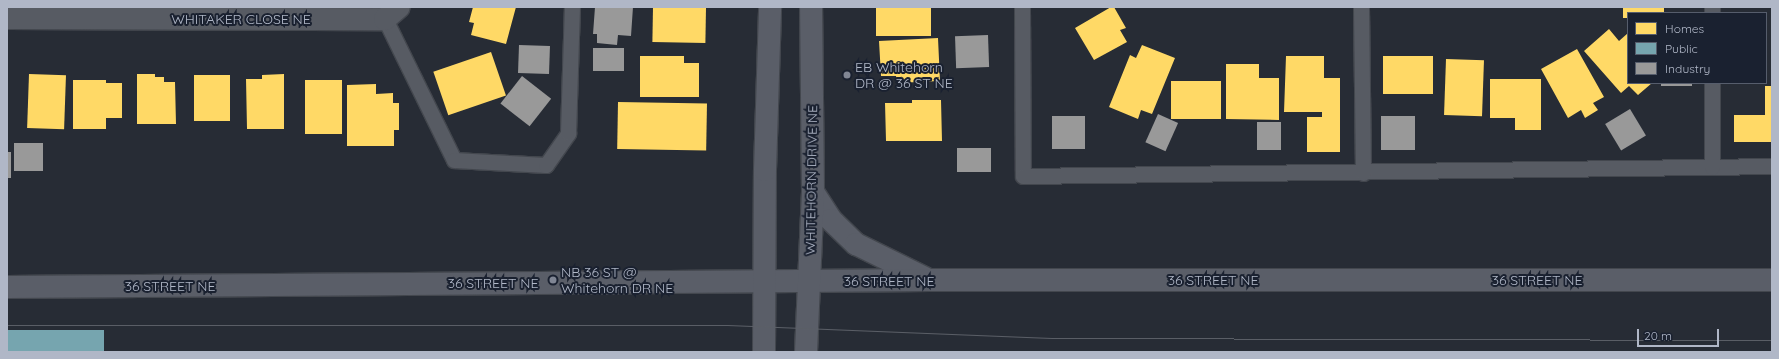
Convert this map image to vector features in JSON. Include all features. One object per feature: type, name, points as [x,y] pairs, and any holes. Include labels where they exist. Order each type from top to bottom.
[{"type":"main road","points":[[764,352],[764,282],[770,7]]},
{"type":"main road","name":"WHITEHORN DRIVE NE","points":[[806,352],[813,192],[811,7]]},
{"type":"main road","points":[[813,192],[831,220],[856,244],[929,280]]},
{"type":"main road","name":"36 STREET NE","points":[[7,287],[929,280],[1772,280]]},
{"type":"street","name":"WHITAKER CLOSE NE","points":[[7,18],[392,13]]},
{"type":"lane","points":[[392,13],[454,160],[546,165],[568,133],[572,7]]},
{"type":"lane","points":[[1022,7],[1023,176],[1363,173],[1772,166]]},
{"type":"lane","points":[[1361,7],[1363,173]]},
{"type":"lane","points":[[1712,84],[1712,167]]},
{"type":"building: Homes","points":[[473,7],[516,7],[506,44],[471,35],[474,23],[469,22]]},
{"type":"building: Homes","points":[[653,7],[706,8],[705,43],[652,42]]},
{"type":"building: Homes","points":[[876,7],[931,7],[931,36],[876,36]]},
{"type":"building: Homes","points":[[1111,7],[1114,7],[1126,28],[1120,30],[1127,42],[1094,60],[1075,28]]},
{"type":"building: Homes","points":[[1623,7],[1664,7],[1664,12],[1627,12],[1627,18],[1623,18]]},
{"type":"building: Homes","points":[[1772,19],[1772,79],[1771,79]]},
{"type":"building: Homes","points":[[1609,29],[1619,41],[1627,34],[1627,84],[1651,84],[1638,95],[1629,86],[1621,93],[1584,51]]},
{"type":"building: Homes","points":[[938,38],[940,81],[897,83],[896,76],[881,76],[879,41]]},
{"type":"building: Homes","points":[[1142,45],[1175,58],[1152,114],[1141,110],[1138,119],[1109,107],[1130,55],[1136,58]]},
{"type":"building: Homes","points":[[1577,49],[1604,97],[1593,103],[1598,110],[1585,118],[1581,110],[1568,118],[1541,69]]},
{"type":"building: Homes","points":[[491,52],[506,95],[448,115],[433,72]]},
{"type":"building: Homes","points":[[640,56],[684,56],[684,63],[699,63],[699,97],[640,97]]},
{"type":"building: Homes","points":[[1286,56],[1324,56],[1324,78],[1340,78],[1340,152],[1307,152],[1307,117],[1322,117],[1322,112],[1284,112]]},
{"type":"building: Homes","points":[[1383,56],[1433,56],[1433,94],[1383,94]]},
{"type":"building: Homes","points":[[1446,59],[1484,60],[1482,116],[1444,115]]},
{"type":"building: Homes","points":[[1226,64],[1259,64],[1259,78],[1279,78],[1279,120],[1226,119]]},
{"type":"building: Homes","points":[[29,74],[66,75],[64,129],[27,128]]},
{"type":"building: Homes","points":[[137,74],[155,74],[155,77],[164,77],[164,82],[175,82],[176,124],[137,124]]},
{"type":"building: Homes","points":[[284,74],[284,129],[247,129],[246,79],[262,79],[262,75]]},
{"type":"building: Homes","points":[[194,75],[230,75],[230,121],[194,121]]},
{"type":"building: Homes","points":[[1490,79],[1541,79],[1541,130],[1515,130],[1515,118],[1490,118]]},
{"type":"building: Homes","points":[[73,80],[106,80],[106,83],[122,83],[122,118],[106,118],[106,129],[73,129]]},
{"type":"building: Homes","points":[[305,80],[342,80],[342,134],[305,134]]},
{"type":"building: Homes","points":[[1171,81],[1221,81],[1221,119],[1171,119]]},
{"type":"building: Homes","points":[[376,84],[376,94],[393,93],[393,103],[399,103],[399,130],[394,130],[394,146],[347,146],[347,85]]},
{"type":"building: Homes","points":[[1765,86],[1772,86],[1772,142],[1734,142],[1734,115],[1765,115]]},
{"type":"building: Homes","points":[[912,100],[941,100],[942,141],[886,141],[885,103],[912,103]]},
{"type":"building: Homes","points":[[618,102],[707,104],[706,151],[617,149]]},
{"type":"building: Public","points":[[7,330],[104,330],[104,352],[7,352]]},
{"type":"building: Industry","points":[[595,7],[633,7],[631,36],[618,35],[617,45],[597,43],[597,34],[593,34]]},
{"type":"building: Industry","points":[[988,35],[989,67],[956,68],[955,36]]},
{"type":"building: Industry","points":[[519,45],[550,46],[549,74],[518,73]]},
{"type":"building: Industry","points":[[593,48],[624,48],[624,71],[593,71]]},
{"type":"building: Industry","points":[[522,76],[551,99],[530,126],[500,104]]},
{"type":"building: Industry","points":[[1661,84],[1692,84],[1692,86],[1661,86]]},
{"type":"building: Industry","points":[[1630,109],[1646,136],[1621,151],[1605,124]]},
{"type":"building: Industry","points":[[1158,114],[1178,123],[1165,151],[1145,142]]},
{"type":"building: Industry","points":[[1052,116],[1085,116],[1085,149],[1052,149]]},
{"type":"building: Industry","points":[[1381,116],[1415,116],[1415,150],[1381,150]]},
{"type":"building: Industry","points":[[1257,122],[1281,122],[1281,150],[1257,150]]},
{"type":"building: Industry","points":[[14,143],[43,143],[43,171],[14,171]]},
{"type":"building: Industry","points":[[957,148],[991,148],[991,172],[957,172]]},
{"type":"building: Industry","points":[[7,152],[11,152],[11,178],[7,178]]},
{"type":"tram line","points":[[7,325],[728,325],[1051,338],[1772,340]]},
{"type":"place","name":"EB Whitehorn DR @ 36 ST NE","points":[[847,75]]},
{"type":"place","name":"NB 36 ST @ Whitehorn DR NE","points":[[553,280]]}]
